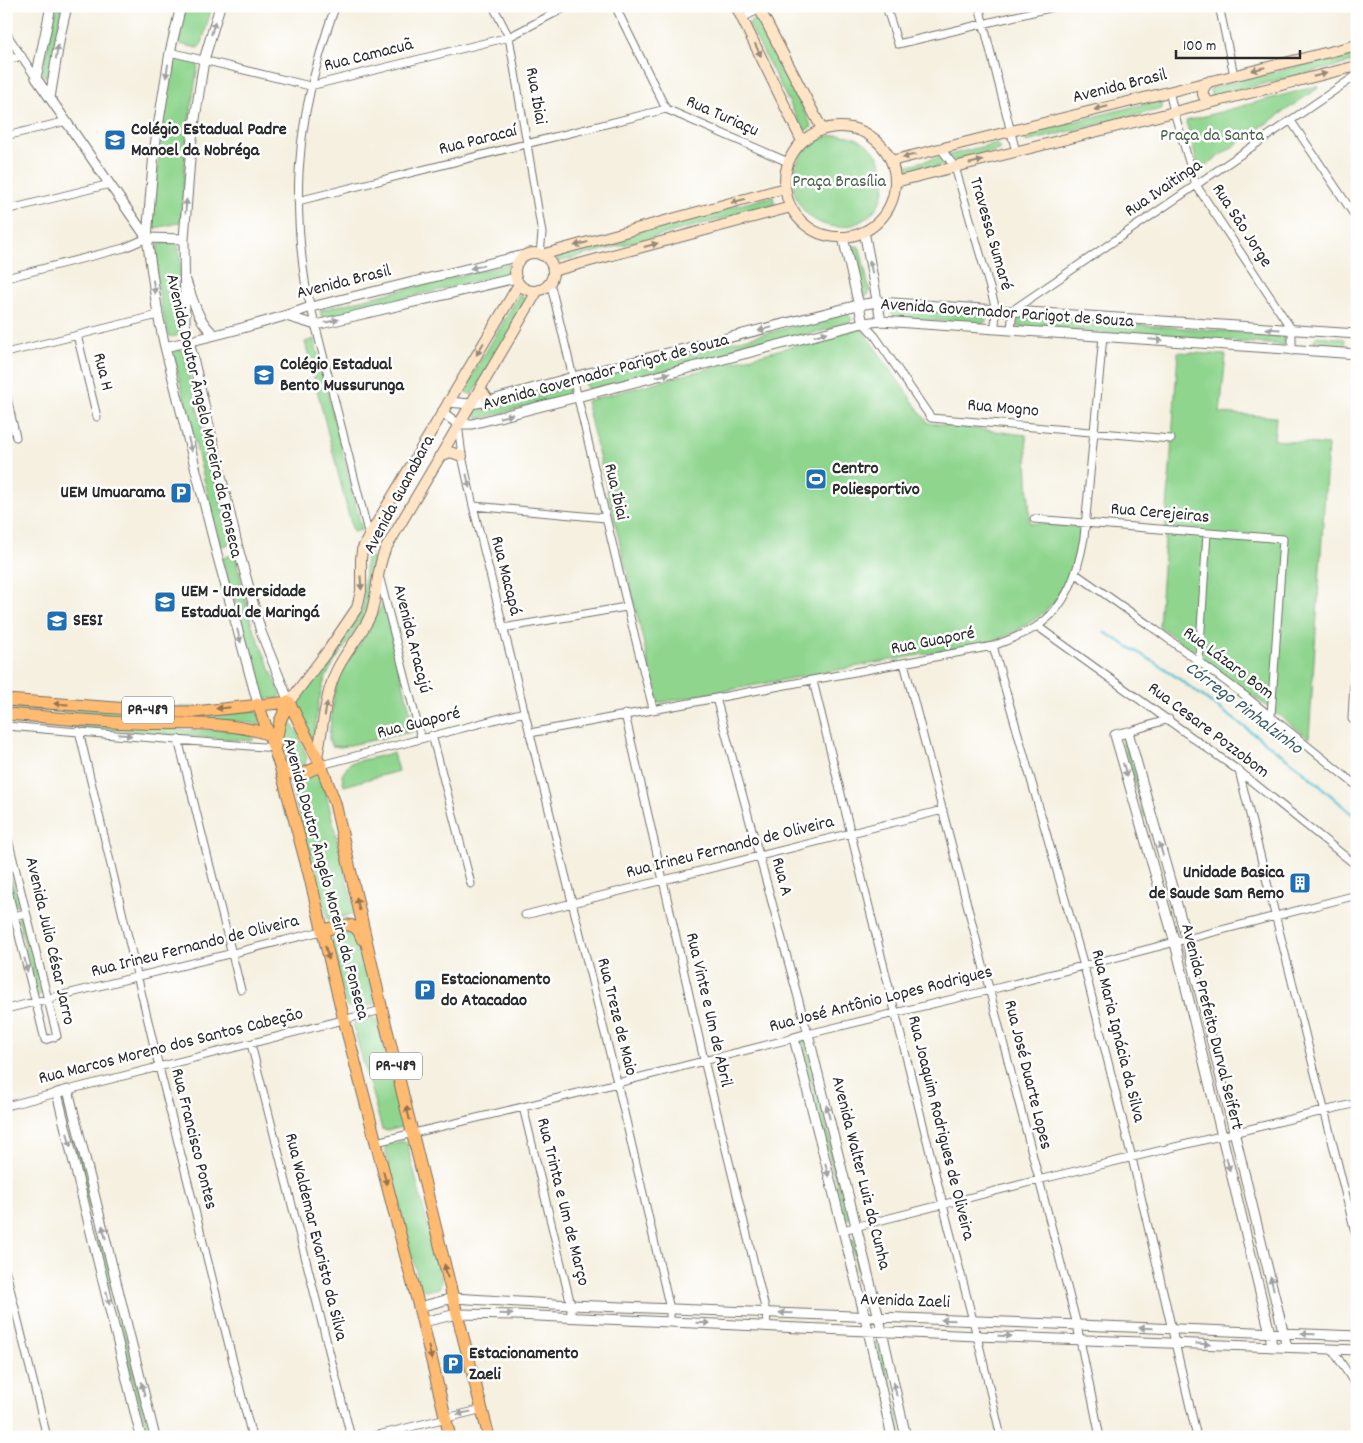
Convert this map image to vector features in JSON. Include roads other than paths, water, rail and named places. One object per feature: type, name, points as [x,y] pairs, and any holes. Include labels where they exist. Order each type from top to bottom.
[{"type":"main road","points":[[736,6],[802,141]]},
{"type":"main road","points":[[761,7],[822,130]]},
{"type":"main road","name":"Avenida Brasil","points":[[891,161],[1357,45]]},
{"type":"main road","points":[[895,182],[1357,66]]},
{"type":"main road","points":[[1210,81],[1202,90],[1210,102]]},
{"type":"main road","points":[[835,127],[849,127],[862,132],[874,139],[884,149],[891,161],[895,182],[889,206],[874,225],[864,231],[843,237],[827,236],[812,230],[800,220],[791,208],[785,188],[784,175],[788,162],[802,141],[822,130],[835,127]]},
{"type":"main road","points":[[541,254],[785,188]]},
{"type":"main road","points":[[553,271],[791,208]]},
{"type":"main road","points":[[541,254],[551,264],[553,271],[550,282],[545,288],[538,290],[524,288],[517,281],[515,270],[518,261],[524,255],[541,254]]},
{"type":"main road","name":"Avenida Guanabara","points":[[289,702],[329,649],[356,608],[361,591],[361,559],[368,536],[517,281]]},
{"type":"main road","name":"Avenida Guanabara","points":[[319,761],[330,689],[344,656],[371,613],[381,559],[385,550],[538,290]]},
{"type":"main road","points":[[480,388],[489,401]]},
{"type":"main road","points":[[439,457],[450,452],[462,456]]},
{"type":"main road","name":"PR-489","points":[[6,700],[170,712],[194,712],[289,702]]},
{"type":"main road","points":[[275,748],[277,734],[289,702]]},
{"type":"main road","name":"Avenida Doutor Ângelo Moreira da Fonseca","points":[[289,702],[319,761],[335,803],[382,1010],[489,1437]]},
{"type":"main road","points":[[261,704],[299,721]]},
{"type":"main road","name":"Avenida Doutor Ângelo Moreira da Fonseca","points":[[261,704],[275,748],[309,874],[344,1020],[423,1322],[450,1437]]},
{"type":"main road","name":"PR-489","points":[[6,714],[131,723],[232,725],[270,735]]},
{"type":"main road","points":[[280,766],[286,771],[297,775],[308,772],[319,761]]},
{"type":"main road","points":[[322,931],[343,925],[352,925],[360,932],[364,946],[368,948]]},
{"type":"street","points":[[36,78],[51,6]]},
{"type":"street","points":[[50,98],[67,6]]},
{"type":"street","name":"Avenida Doutor Ângelo Moreira da Fonseca","points":[[181,6],[170,52],[154,152],[147,238],[158,315],[165,347],[216,554],[261,704]]},
{"type":"street","name":"Avenida Doutor Ângelo Moreira da Fonseca","points":[[220,6],[204,60],[191,145],[184,239],[184,308],[188,342],[236,539],[261,632],[289,702]]},
{"type":"street","points":[[336,6],[310,86],[300,150],[298,201],[302,259],[311,307],[368,536]]},
{"type":"street","name":"Rua Ibiai","points":[[493,6],[509,37],[542,233],[541,254]]},
{"type":"street","name":"Rua Camacuã","points":[[170,52],[310,86],[509,37],[568,6]]},
{"type":"street","name":"Rua Turiaçu","points":[[615,6],[666,108],[788,162]]},
{"type":"street","points":[[886,6],[898,44],[1058,6]]},
{"type":"street","points":[[979,6],[1016,152]]},
{"type":"street","points":[[1219,6],[1234,75]]},
{"type":"street","points":[[742,18],[761,7]]},
{"type":"street","points":[[6,33],[147,238]]},
{"type":"street","points":[[6,60],[22,56]]},
{"type":"street","name":"Rua Ivaitinga","points":[[1013,310],[1357,75]]},
{"type":"street","name":"Rua São Jorge","points":[[1169,91],[1196,185],[1292,330]]},
{"type":"street","name":"Rua Paracaí","points":[[298,201],[666,108]]},
{"type":"street","points":[[1291,121],[1357,219]]},
{"type":"street","points":[[6,136],[66,122]]},
{"type":"street","points":[[940,149],[955,167]]},
{"type":"street","name":"Travessa Sumaré","points":[[955,167],[996,309],[996,328]]},
{"type":"street","points":[[6,210],[110,184]]},
{"type":"street","points":[[864,231],[880,320],[875,336]]},
{"type":"street","points":[[843,237],[862,323]]},
{"type":"street","points":[[6,278],[124,248],[147,238],[184,239]]},
{"type":"street","name":"Avenida Brasil","points":[[285,316],[311,307],[524,255]]},
{"type":"street","points":[[184,276],[200,318],[205,326],[215,335]]},
{"type":"street","name":"Avenida Brasil","points":[[285,316],[316,325],[517,281]]},
{"type":"street","name":"Rua Ibiai","points":[[550,282],[574,378],[626,607],[653,708]]},
{"type":"street","name":"Avenida Governador Parigot de Souza","points":[[448,402],[470,404],[489,401],[858,305],[878,302],[1357,334]]},
{"type":"street","points":[[1011,329],[1013,310]]},
{"type":"street","points":[[6,353],[158,315]]},
{"type":"street","points":[[165,347],[285,316]]},
{"type":"street","name":"Avenida Governador Parigot de Souza","points":[[458,424],[472,424],[578,398],[862,323],[880,320],[1292,351],[1357,354]]},
{"type":"street","name":"Rua Mogno","points":[[862,323],[875,336],[931,418],[1171,439]]},
{"type":"street","points":[[1292,330],[1292,351]]},
{"type":"street","name":"Rua H","points":[[77,335],[97,417]]},
{"type":"street","name":"Rua Guaporé","points":[[530,733],[653,708],[813,681],[993,646],[1021,635],[1037,626],[1058,607],[1071,587],[1076,574],[1084,538],[1103,336]]},
{"type":"street","points":[[6,394],[16,437]]},
{"type":"street","points":[[442,412],[458,424]]},
{"type":"street","name":"Rua Macapá","points":[[458,424],[462,456],[473,506],[530,733]]},
{"type":"street","points":[[473,506],[606,518]]},
{"type":"street","name":"Rua Cerejeiras","points":[[1034,519],[1283,539],[1271,716]]},
{"type":"street","points":[[1199,661],[1207,533]]},
{"type":"street","name":"Rua Lázaro Bom","points":[[1076,574],[1199,661],[1271,716],[1357,786]]},
{"type":"street","name":"Avenida Aracajú","points":[[379,577],[421,738]]},
{"type":"street","points":[[503,628],[626,607]]},
{"type":"street","name":"Rua Cesare Pozzobom","points":[[1037,626],[1239,771],[1357,866]]},
{"type":"street","points":[[1357,631],[1352,719],[1357,723]]},
{"type":"street","name":"Rua Maria Ignácia da Silva","points":[[993,646],[1084,966],[1132,1158],[1197,1437]]},
{"type":"street","name":"Rua José Duarte Lopes","points":[[904,664],[1077,1325],[1100,1437]]},
{"type":"street","name":"Rua Joaquim Rodrigues de Oliveira","points":[[813,681],[895,1014],[978,1336],[1001,1437]]},
{"type":"street","name":"Rua A","points":[[716,698],[808,1034]]},
{"type":"street","name":"Rua Guaporé","points":[[319,761],[524,712]]},
{"type":"street","name":"Rua Vinte e Um de Abril","points":[[625,714],[704,1060],[766,1312],[767,1326]]},
{"type":"street","points":[[1128,732],[1169,719]]},
{"type":"street","points":[[6,726],[275,748]]},
{"type":"street","name":"Rua Francisco Pontes","points":[[79,731],[159,1067],[252,1437]]},
{"type":"street","name":"Avenida Prefeito Durval Seifert","points":[[1272,1347],[1174,942],[1115,736],[1128,732],[1187,940],[1287,1347]]},
{"type":"street","name":"Rua Treze de Maio","points":[[530,733],[617,1082],[670,1309],[670,1322]]},
{"type":"street","points":[[432,735],[471,884]]},
{"type":"street","points":[[178,739],[241,990]]},
{"type":"street","points":[[1239,771],[1357,1240]]},
{"type":"street","name":"Rua Irineu Fernando de Oliveira","points":[[525,915],[942,810]]},
{"type":"street","name":"Avenida Julio César Jarro","points":[[6,831],[57,1036],[45,1040],[6,883]]},
{"type":"street","name":"Rua José Antônio Lopes Rodrigues","points":[[376,1142],[895,1014],[1357,895]]},
{"type":"street","points":[[6,918],[26,913]]},
{"type":"street","name":"Rua Irineu Fernando de Oliveira","points":[[48,999],[322,931]]},
{"type":"street","points":[[6,1009],[48,999]]},
{"type":"street","name":"Rua Marcos Moreno dos Santos Cabeção","points":[[6,1106],[382,1010]]},
{"type":"street","name":"Avenida Walter Luiz da Cunha","points":[[808,1034],[857,1226],[906,1437]]},
{"type":"street","name":"Avenida Walter Luiz da Cunha","points":[[794,1038],[865,1317],[892,1437]]},
{"type":"street","name":"Rua Waldemar Evaristo da Silva","points":[[250,1044],[351,1437]]},
{"type":"street","points":[[68,1090],[155,1437]]},
{"type":"street","points":[[58,1093],[141,1437]]},
{"type":"street","points":[[843,1230],[1038,1180],[1357,1103]]},
{"type":"street","name":"Rua Trinta e Um de Março","points":[[523,1107],[571,1305],[571,1317]]},
{"type":"street","points":[[6,1272],[47,1437]]},
{"type":"street","name":"Avenida Zaeli","points":[[419,1307],[453,1298],[879,1318],[1357,1336]]},
{"type":"street","name":"Avenida Zaeli","points":[[423,1322],[457,1314],[571,1317],[978,1336],[1357,1350]]},
{"type":"street","points":[[1332,1349],[1357,1387]]},
{"type":"street","points":[[370,1437],[483,1409]]},
{"type":"waterway","name":"Córrego Pinhalzinho","points":[[1104,632],[1164,668],[1235,720],[1296,765],[1357,818]]},
{"type":"place","name":"Colégio Estadual Padre Manoel da Nobréga","points":[[115,140]]},
{"type":"place","name":"Colégio Estadual Bento Mussurunga","points":[[264,375]]},
{"type":"place","name":"Centro Poliesportivo","points":[[816,479]]},
{"type":"place","name":"UEM Umuarama","points":[[181,493]]},
{"type":"place","name":"UEM - Unversidade Estadual de Maringá","points":[[165,602]]},
{"type":"place","name":"SESI","points":[[57,621]]},
{"type":"place","name":"Unidade Basica de Saude Sam Remo","points":[[1300,883]]},
{"type":"place","name":"Estacionamento do Atacadao","points":[[425,990]]},
{"type":"place","name":"Estacionamento Zaeli","points":[[453,1364]]},
{"type":"park label","name":"Praça da Santa","points":[[1212,136]]},
{"type":"park label","name":"Praça Brasília","points":[[839,182]]}]
